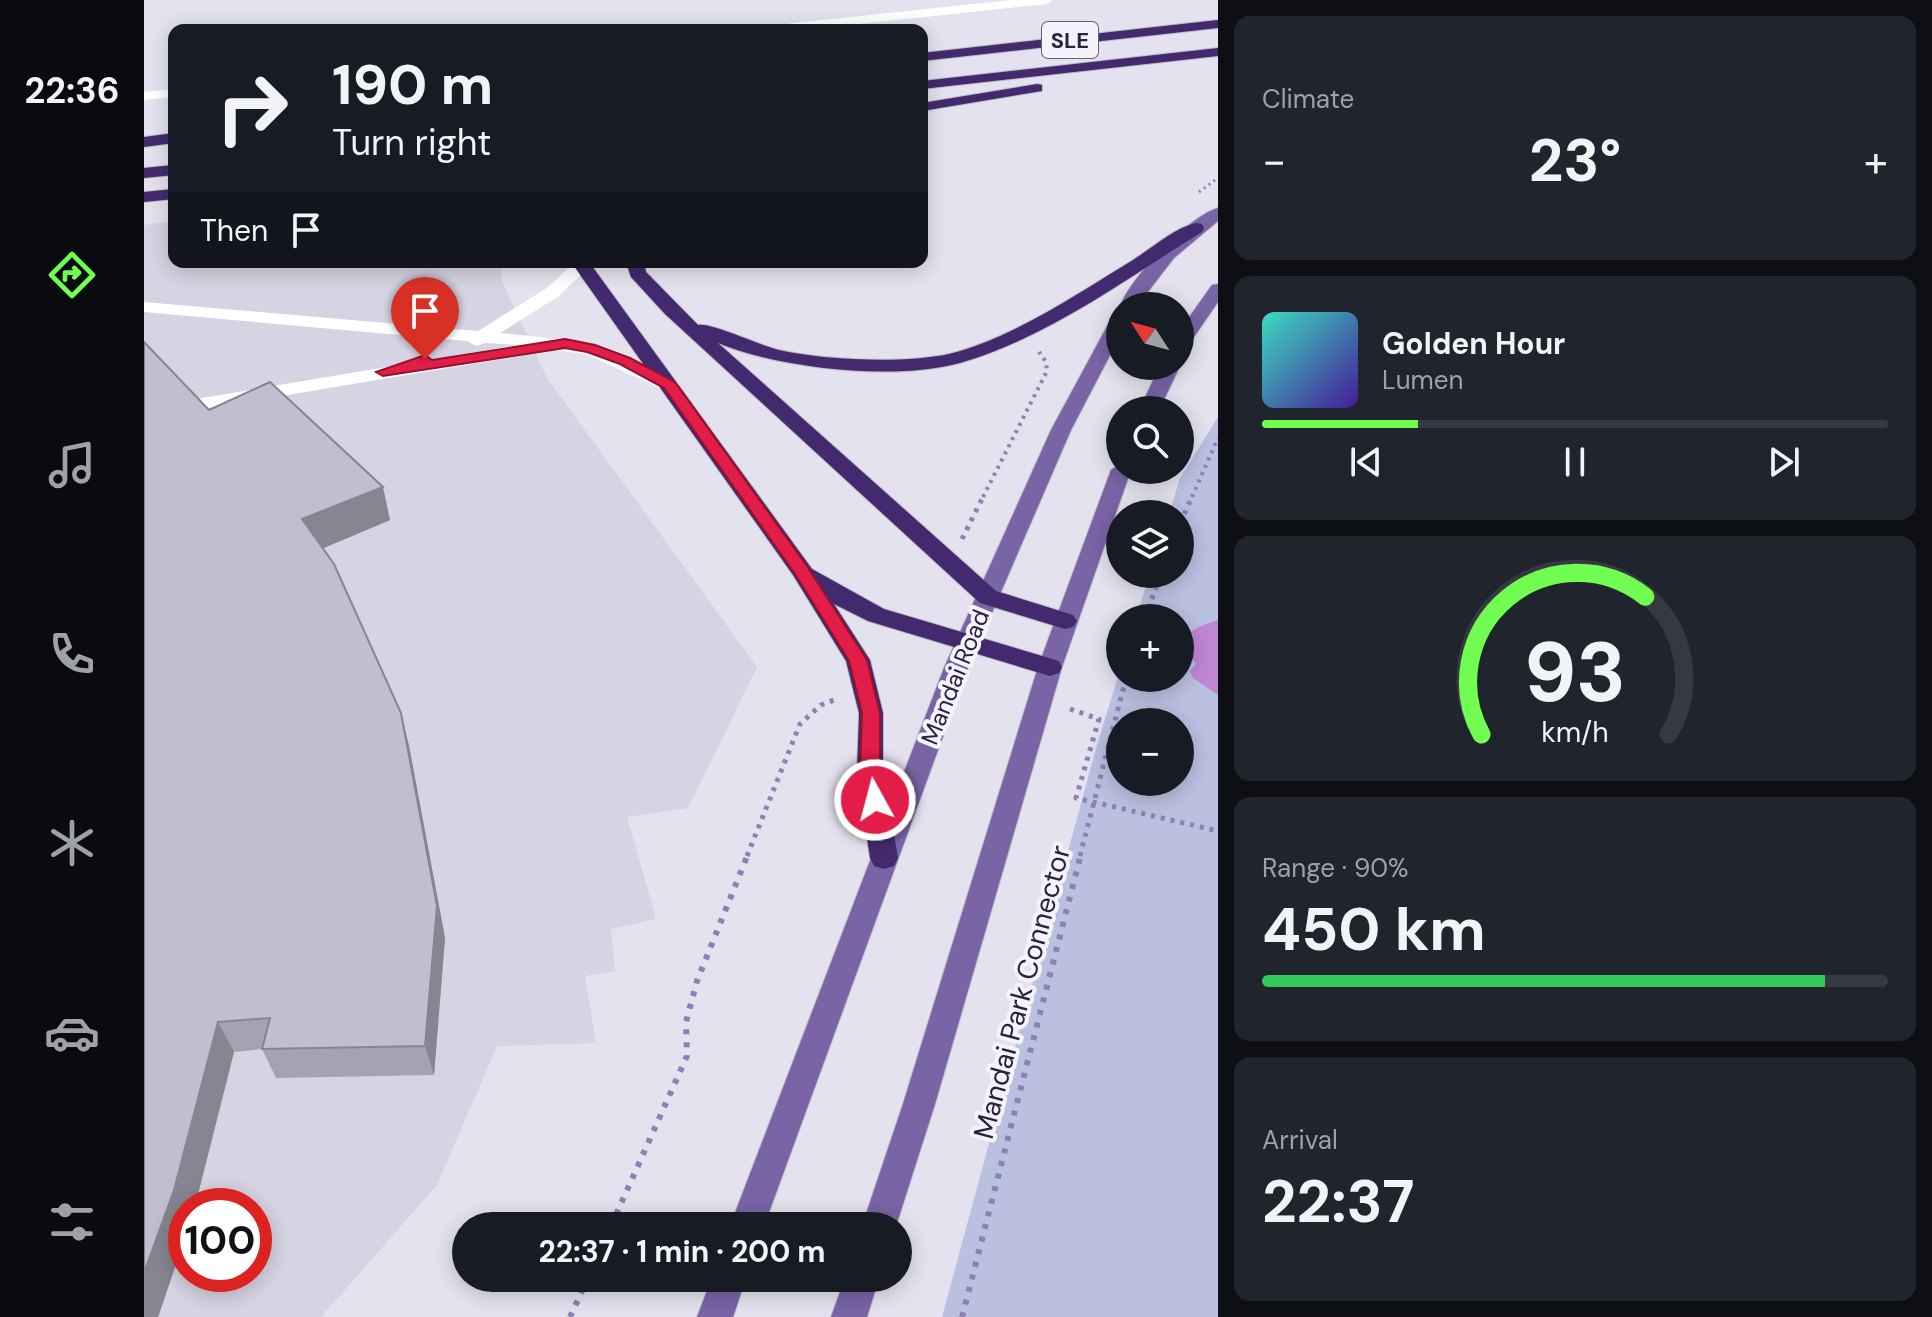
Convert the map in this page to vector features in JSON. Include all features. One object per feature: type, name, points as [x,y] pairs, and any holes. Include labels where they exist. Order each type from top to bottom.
[{"type":"highway","name":"SLE","points":[[928,56],[1218,24]]},
{"type":"highway","name":"SLE","points":[[928,84],[1218,52]]},
{"type":"highway","points":[[928,106],[1109,75],[1136,63]]},
{"type":"highway","points":[[144,142],[168,139]]},
{"type":"highway","points":[[144,173],[168,171]]},
{"type":"highway","points":[[144,197],[168,195]]},
{"type":"highway","points":[[671,310],[731,343],[822,363],[888,365],[953,359],[1024,328],[1104,285],[1196,228]]},
{"type":"highway","points":[[584,268],[801,570],[858,660],[871,713],[870,771],[884,858]]},
{"type":"highway","points":[[636,268],[637,273],[671,310],[988,597],[1065,621]]},
{"type":"highway","points":[[801,570],[834,594],[876,615],[920,631],[1050,667]]},
{"type":"main road","points":[[1137,292],[1149,273],[1196,228],[1218,213]]},
{"type":"main road","points":[[1194,323],[1218,289]]},
{"type":"main road","name":"Mandai Road","points":[[752,1212],[968,642],[1061,430],[1106,345]]},
{"type":"main road","points":[[883,1212],[1050,667],[1116,484]]},
{"type":"main road","points":[[715,1317],[724,1292]]},
{"type":"main road","points":[[849,1317],[857,1292]]},
{"type":"lane","points":[[822,24],[1047,0]]},
{"type":"lane","points":[[144,96],[168,94]]},
{"type":"lane","points":[[383,372],[481,338],[553,292],[577,268]]},
{"type":"lane","points":[[144,307],[565,344],[590,348],[625,361],[669,385]]},
{"type":"lane","points":[[185,406],[565,344]]},
{"type":"path","points":[[1190,500],[1218,438]]},
{"type":"path","name":"Mandai Park Connector","points":[[962,1317],[1122,692]]},
{"type":"path","points":[[617,1212],[687,1056],[686,1022],[697,981],[800,724],[821,705],[845,695]]},
{"type":"path","points":[[1042,700],[1099,719],[1076,798],[1218,831]]},
{"type":"path","points":[[570,1317],[582,1292]]},
{"type":"shaded area","points":[[168,222],[168,268],[501,268],[502,281],[547,378],[757,667],[688,808],[627,817],[656,919],[611,929],[615,971],[585,976],[596,1043],[497,1046],[437,1185],[321,1317],[144,1317],[144,225]]},
{"type":"shaded area","points":[[1218,417],[1218,1317],[942,1317],[1106,716],[1106,796],[1194,796],[1194,708],[1108,708],[1113,692],[1194,692],[1194,604],[1140,604],[1146,588],[1194,588],[1194,500],[1173,500],[1178,484],[1194,484],[1194,456]]},
{"type":"shaded area","points":[[1218,620],[1218,695],[1194,679],[1194,630]]},
{"type":"building","points":[[144,342],[209,410],[270,382],[383,487],[302,519],[334,564],[401,713],[437,906],[425,1046],[262,1049],[270,1018],[218,1022],[175,1188],[168,1188],[168,1207],[144,1273]]},
{"type":"route","points":[[425,359],[383,372],[565,344],[590,348],[625,361],[669,385],[801,570],[858,660],[871,713],[870,771],[875,800]]}]
